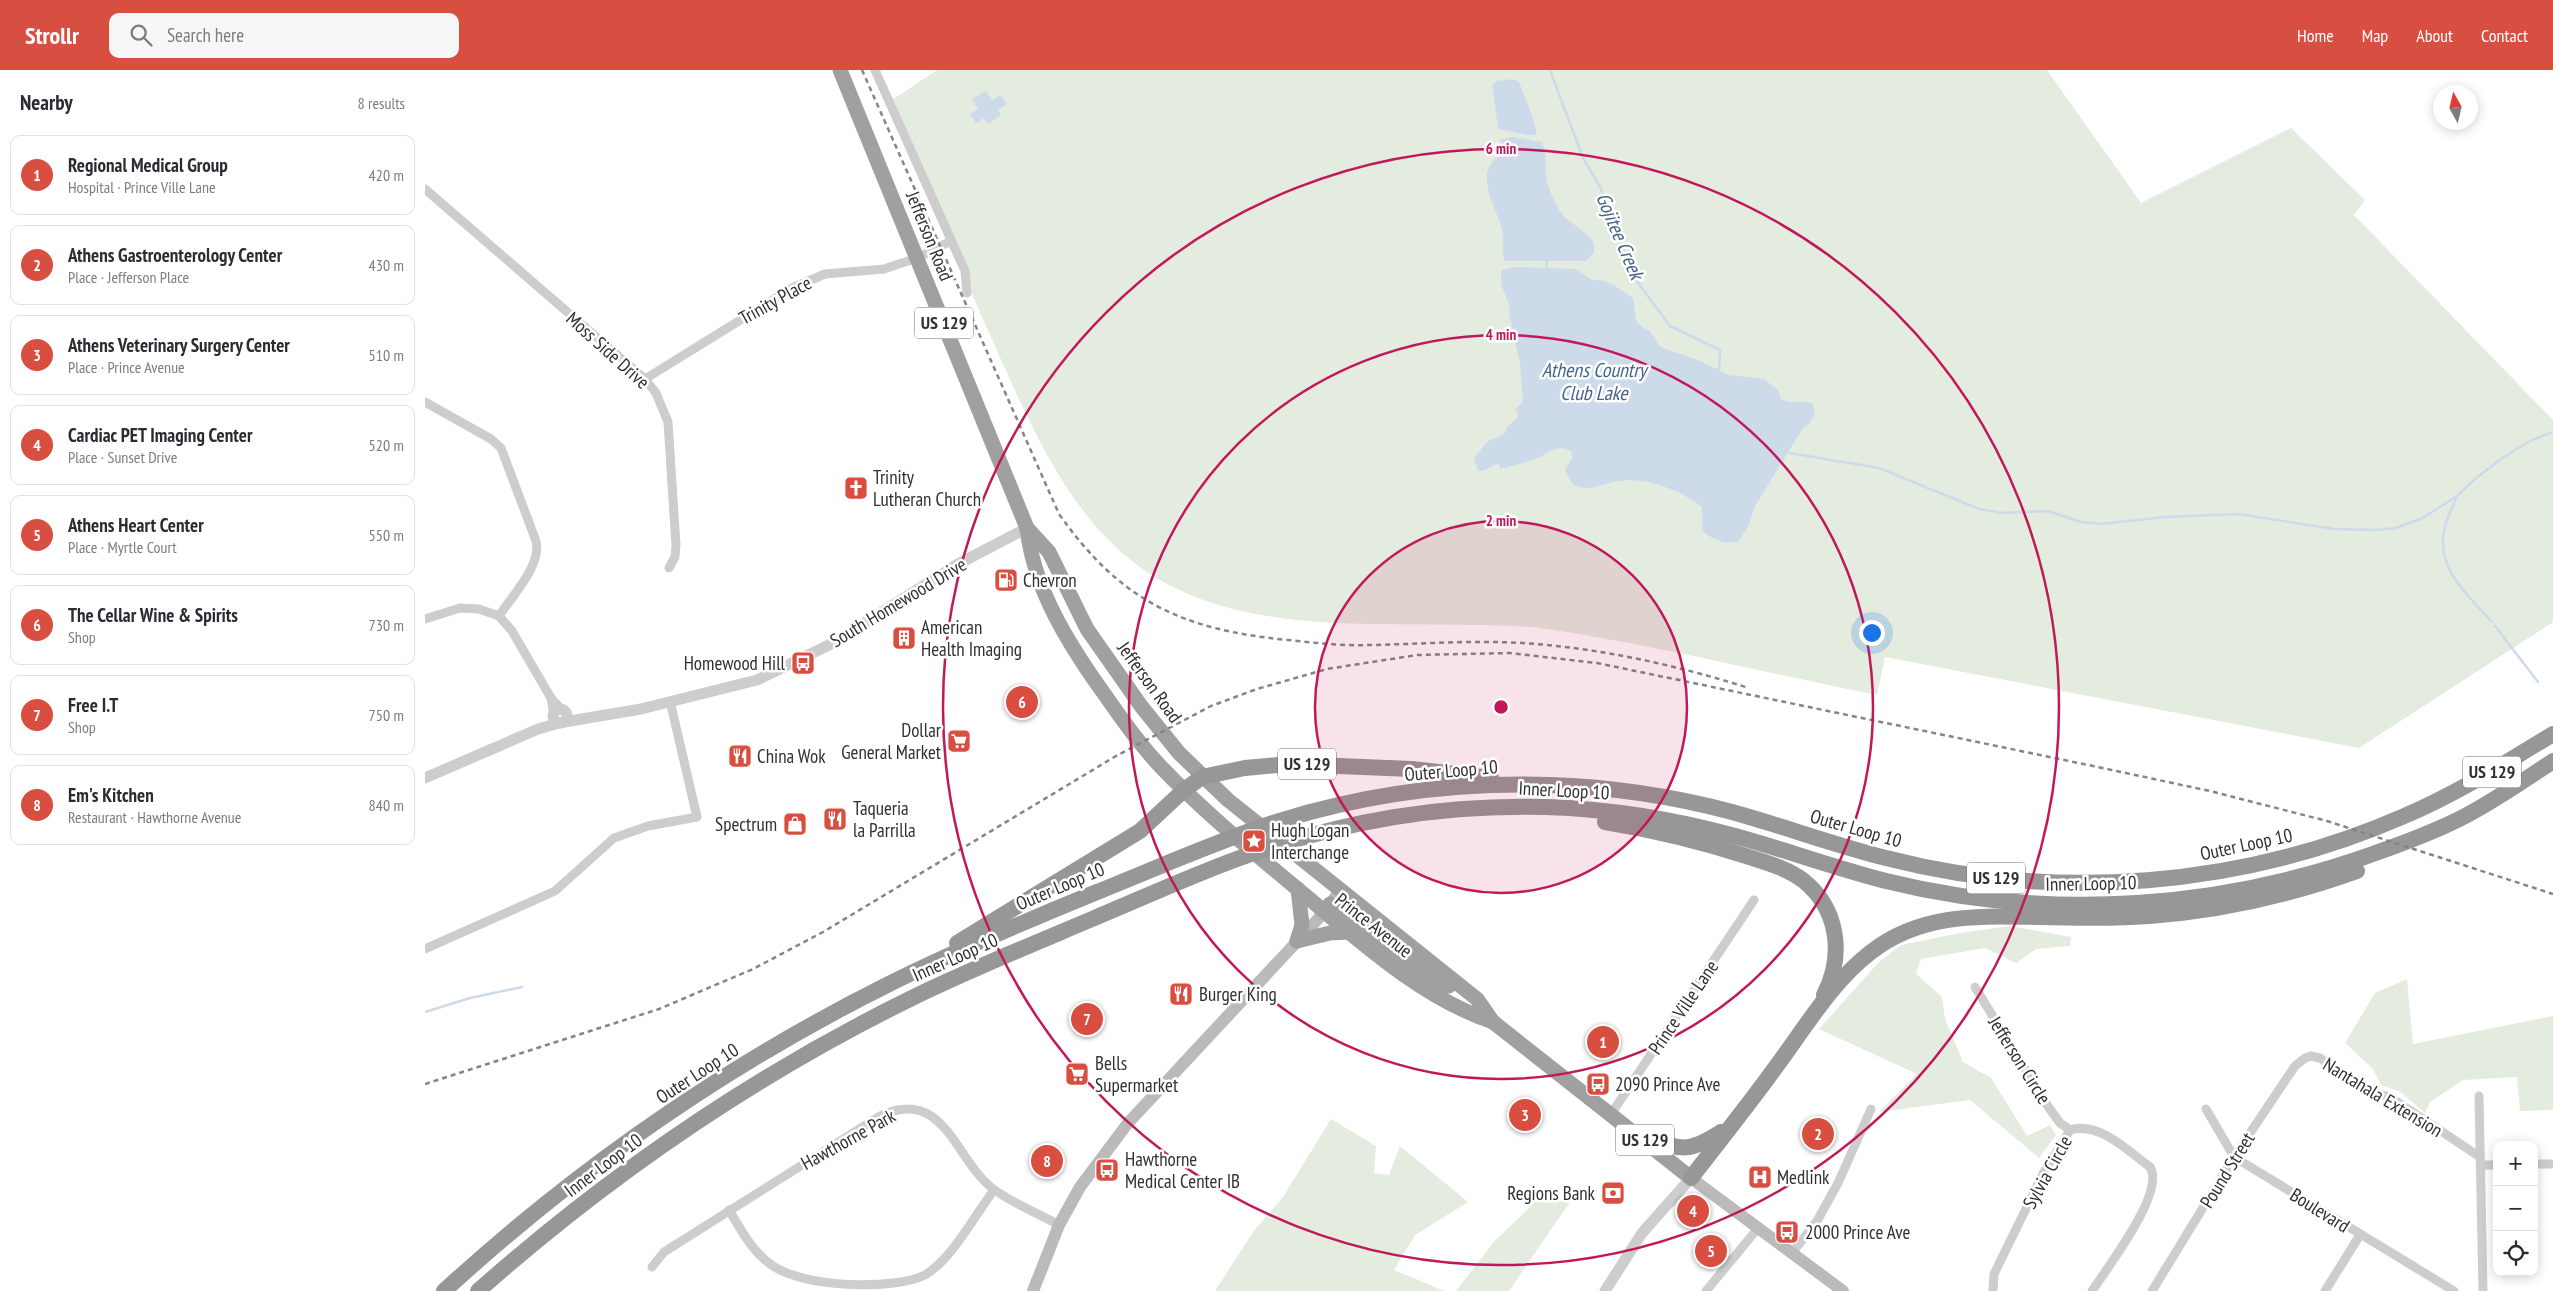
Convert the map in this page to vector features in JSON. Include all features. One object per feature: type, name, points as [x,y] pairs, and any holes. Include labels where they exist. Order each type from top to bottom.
[{"type":"highway","name":"Jefferson Road","points":[[840,70],[1027,528],[1034,567],[1065,638],[1123,719],[1161,767],[1240,842]]},
{"type":"highway","name":"Jefferson Road","points":[[1027,528],[1049,552],[1087,629],[1141,706],[1179,753],[1202,777],[1271,835]]},
{"type":"highway","name":"Outer Loop 10","points":[[444,1291],[515,1230],[658,1122],[762,1055],[891,983],[1040,916],[1217,843],[1273,823],[1345,803],[1436,789],[1497,785],[1547,784],[1607,788],[1679,800],[1734,813],[1882,857],[1955,873],[2006,879],[2071,883],[2152,880],[2236,868],[2319,847],[2383,825],[2490,773],[2553,734]]},
{"type":"highway","name":"US 129","points":[[1691,1178],[1734,1124],[1817,1010],[1856,965],[1871,952],[1903,932],[1935,920],[1972,916],[2103,918],[2183,913],[2285,894],[2421,842],[2553,761]]},
{"type":"highway","name":"US 129","points":[[1202,777],[1268,765],[1325,764],[1421,770],[1547,784]]},
{"type":"highway","points":[[891,983],[1135,834],[1184,790],[1202,777]]},
{"type":"highway","points":[[1483,807],[1565,815],[1660,832],[1714,846],[1790,872],[1803,880],[1821,899],[1833,923],[1836,938],[1835,967],[1817,1010]]},
{"type":"highway","name":"Inner Loop 10","points":[[478,1291],[560,1223],[661,1147],[775,1074],[912,998],[1051,936],[1265,849],[1362,823],[1402,815],[1483,807],[1585,809],[1668,820],[1736,837],[1843,870],[1923,890],[2032,904],[2118,905],[2192,898],[2366,863]]},
{"type":"highway","name":"Prince Avenue","points":[[1271,835],[1477,999],[1493,1022]]},
{"type":"highway","name":"Prince Avenue","points":[[1240,842],[1293,885],[1327,907],[1347,932],[1456,1007],[1493,1022],[1691,1178]]},
{"type":"highway","points":[[1293,885],[1302,926],[1297,942]]},
{"type":"highway","points":[[1327,907],[1409,963],[1446,985],[1469,993]]},
{"type":"highway","points":[[1297,942],[1330,933],[1347,932]]},
{"type":"highway","points":[[1637,1134],[1679,1148],[1689,1148],[1701,1145],[1734,1124]]},
{"type":"main road","points":[[1033,1291],[1059,1225],[1080,1187],[1128,1123],[1297,942],[1341,890]]},
{"type":"main road","name":"Prince Avenue","points":[[1691,1178],[1843,1291]]},
{"type":"street","points":[[875,70],[965,271],[967,293]]},
{"type":"street","name":"Moss Side Drive","points":[[425,189],[645,379],[659,400],[667,422],[676,545],[675,557],[669,568]]},
{"type":"street","name":"Trinity Place","points":[[645,379],[811,278],[834,273],[874,271],[917,258],[951,241]]},
{"type":"street","points":[[425,402],[499,445],[504,452],[533,532],[538,550],[535,562],[499,616]]},
{"type":"street","name":"South Homewood Drive","points":[[425,778],[538,729],[559,716],[593,717],[627,712],[757,680],[833,643],[958,564],[1027,528]]},
{"type":"street","points":[[425,620],[460,608],[479,609],[499,616],[512,631],[551,698],[559,716]]},
{"type":"street","points":[[425,949],[555,891],[614,838],[648,826],[697,816],[670,701]]},
{"type":"street","name":"Prince Ville Lane","points":[[1611,1114],[1754,900]]},
{"type":"street","name":"Jefferson Circle","points":[[1975,987],[2047,1105],[2060,1123],[2070,1130]]},
{"type":"street","name":"Pound Street","points":[[2152,1291],[2235,1157],[2295,1066],[2311,1056]]},
{"type":"street","name":"Nantahala Extension","points":[[2311,1056],[2320,1058],[2362,1089],[2390,1097],[2480,1161]]},
{"type":"street","points":[[2479,1096],[2483,1291]]},
{"type":"street","name":"Hawthorne Park","points":[[651,1267],[664,1252],[729,1210],[880,1116],[900,1109],[920,1111],[937,1119],[976,1171],[994,1190],[1059,1225]]},
{"type":"street","points":[[1792,1253],[1817,1221],[1838,1183],[1871,1109]]},
{"type":"street","name":"Boulevard","points":[[2206,1109],[2235,1157],[2454,1291]]},
{"type":"street","name":"Sylvia Circle","points":[[1993,1291],[1994,1274],[2044,1172],[2070,1130],[2077,1127],[2091,1128],[2121,1146],[2150,1167],[2153,1172],[2153,1188],[2131,1232],[2092,1291]]},
{"type":"street","points":[[2480,1161],[2493,1164]]},
{"type":"street","points":[[2538,1164],[2553,1164]]},
{"type":"street","points":[[1605,1291],[1642,1233],[1691,1178]]},
{"type":"street","points":[[729,1210],[756,1250],[764,1259],[783,1272],[808,1280],[877,1288],[915,1280],[935,1268],[994,1190]]},
{"type":"street","points":[[1706,1291],[1759,1227]]},
{"type":"street","points":[[2325,1291],[2360,1235]]},
{"type":"shaded area","points":[[937,70],[2047,70],[2141,203],[2291,128],[2365,200],[2354,215],[2553,420],[2553,622],[2359,748],[1885,657],[1877,695],[1666,650],[1540,628],[1523,626],[1331,623],[1239,610],[1196,597],[1155,577],[1118,549],[1096,526],[1058,474],[1026,415],[896,123],[889,102]]},
{"type":"shaded area","points":[[2010,926],[2071,937],[2070,946],[2036,949],[2016,963],[1985,948],[1921,959],[1916,974],[1942,997],[1945,1019],[1963,1062],[1991,1078],[2027,1136],[2050,1125],[2056,1135],[2039,1158],[1970,1100],[1879,1112],[1917,1074],[1819,1029],[1879,962],[1901,945],[1960,933]]},
{"type":"shaded area","points":[[2407,979],[2413,1044],[2553,1016],[2553,1110],[2520,1111],[2517,1077],[2463,1080],[2430,1102],[2425,1113],[2399,1091],[2381,1085],[2373,1069],[2345,1043],[2375,993]]},
{"type":"shaded area","points":[[1331,1119],[1376,1146],[1374,1173],[1389,1175],[1400,1146],[1468,1202],[1415,1235],[1394,1270],[1444,1291],[1215,1291],[1253,1232],[1283,1197]]},
{"type":"shaded area","points":[[1537,1200],[1570,1202],[1509,1291],[1456,1291],[1493,1243]]},
{"type":"water","points":[[1513,79],[1519,82],[1533,118],[1537,135],[1527,135],[1499,129],[1498,127],[1492,85],[1497,81]]},
{"type":"water","points":[[986,91],[992,100],[1001,95],[1007,104],[998,110],[1001,115],[988,124],[984,118],[976,123],[970,114],[978,109],[972,99]]},
{"type":"water","points":[[1512,137],[1542,142],[1548,185],[1556,204],[1561,213],[1594,243],[1594,253],[1586,261],[1505,261],[1502,230],[1488,189],[1487,174],[1488,169],[1499,154],[1500,140]]},
{"type":"water","name":"Athens Country Club Lake","points":[[1515,267],[1576,269],[1592,280],[1605,281],[1614,285],[1633,298],[1636,320],[1642,327],[1650,331],[1660,347],[1698,360],[1729,375],[1764,379],[1778,390],[1781,399],[1785,401],[1813,404],[1815,414],[1809,424],[1803,428],[1755,506],[1748,527],[1738,542],[1719,540],[1702,530],[1702,507],[1672,489],[1637,480],[1625,480],[1589,488],[1573,485],[1565,470],[1572,458],[1571,451],[1566,449],[1557,449],[1535,459],[1500,469],[1499,464],[1478,471],[1474,458],[1487,442],[1505,433],[1507,427],[1518,417],[1516,409],[1523,401],[1520,364],[1508,302],[1501,283],[1502,270]]},
{"type":"waterway","name":"Gojitee Creek","points":[[1550,70],[1583,158],[1600,187],[1633,276],[1670,326],[1720,350],[1719,370]]},
{"type":"waterway","points":[[1546,268],[1547,262]]},
{"type":"waterway","points":[[1789,453],[1879,468],[1979,509],[2002,513],[2048,511],[2081,522],[2101,524],[2165,517],[2238,514],[2334,529],[2376,530],[2396,528],[2423,518],[2457,496],[2502,458],[2532,440],[2553,432]]},
{"type":"waterway","points":[[2456,498],[2445,526],[2444,554],[2448,567],[2455,578],[2491,621]]},
{"type":"waterway","points":[[2495,626],[2538,682]]},
{"type":"waterway","points":[[425,1012],[470,998],[522,987]]},
{"type":"railway","points":[[862,70],[1059,514],[1082,544],[1106,569],[1131,590],[1157,606],[1186,619],[1251,635],[1350,645],[1447,642],[1552,645],[1609,653],[1665,665],[1749,688]]},
{"type":"railway","points":[[425,1084],[659,1009],[753,969],[823,932],[1116,756],[1211,706],[1257,689],[1327,669],[1417,655],[1509,653],[1597,663],[2093,766],[2210,791],[2327,821],[2553,894]]},
{"type":"place","name":"Trinity Lutheran Church","points":[[856,488]]},
{"type":"place","name":"Chevron","points":[[1006,580]]},
{"type":"place","name":"American Health Imaging","points":[[904,638]]},
{"type":"place","name":"Homewood Hill","points":[[803,663]]},
{"type":"place","name":"The Cellar Wine & Spirits","points":[[1022,702]]},
{"type":"place","name":"Dollar General Market","points":[[959,741]]},
{"type":"place","name":"China Wok","points":[[740,756]]},
{"type":"place","name":"Taqueria la Parrilla","points":[[835,819]]},
{"type":"place","name":"Spectrum","points":[[795,824]]},
{"type":"place","name":"Hugh Logan Interchange","points":[[1254,841]]},
{"type":"place","name":"Burger King","points":[[1181,994]]},
{"type":"place","name":"Free I.T","points":[[1087,1019]]},
{"type":"place","name":"Regional Medical Group","points":[[1603,1042]]},
{"type":"place","name":"Bells Supermarket","points":[[1077,1074]]},
{"type":"place","name":"2090 Prince Ave","points":[[1598,1084]]},
{"type":"place","name":"Athens Veterinary Surgery Center","points":[[1525,1115]]},
{"type":"place","name":"Athens Gastroenterology Center","points":[[1818,1134]]},
{"type":"place","name":"Em's Kitchen","points":[[1047,1161]]},
{"type":"place","name":"Hawthorne Medical Center IB","points":[[1107,1170]]},
{"type":"place","name":"Medlink","points":[[1760,1177]]},
{"type":"place","name":"Regions Bank","points":[[1613,1193]]},
{"type":"place","name":"Cardiac PET Imaging Center","points":[[1693,1211]]},
{"type":"place","name":"2000 Prince Ave","points":[[1787,1232]]},
{"type":"place","name":"Athens Heart Center","points":[[1711,1251]]}]
